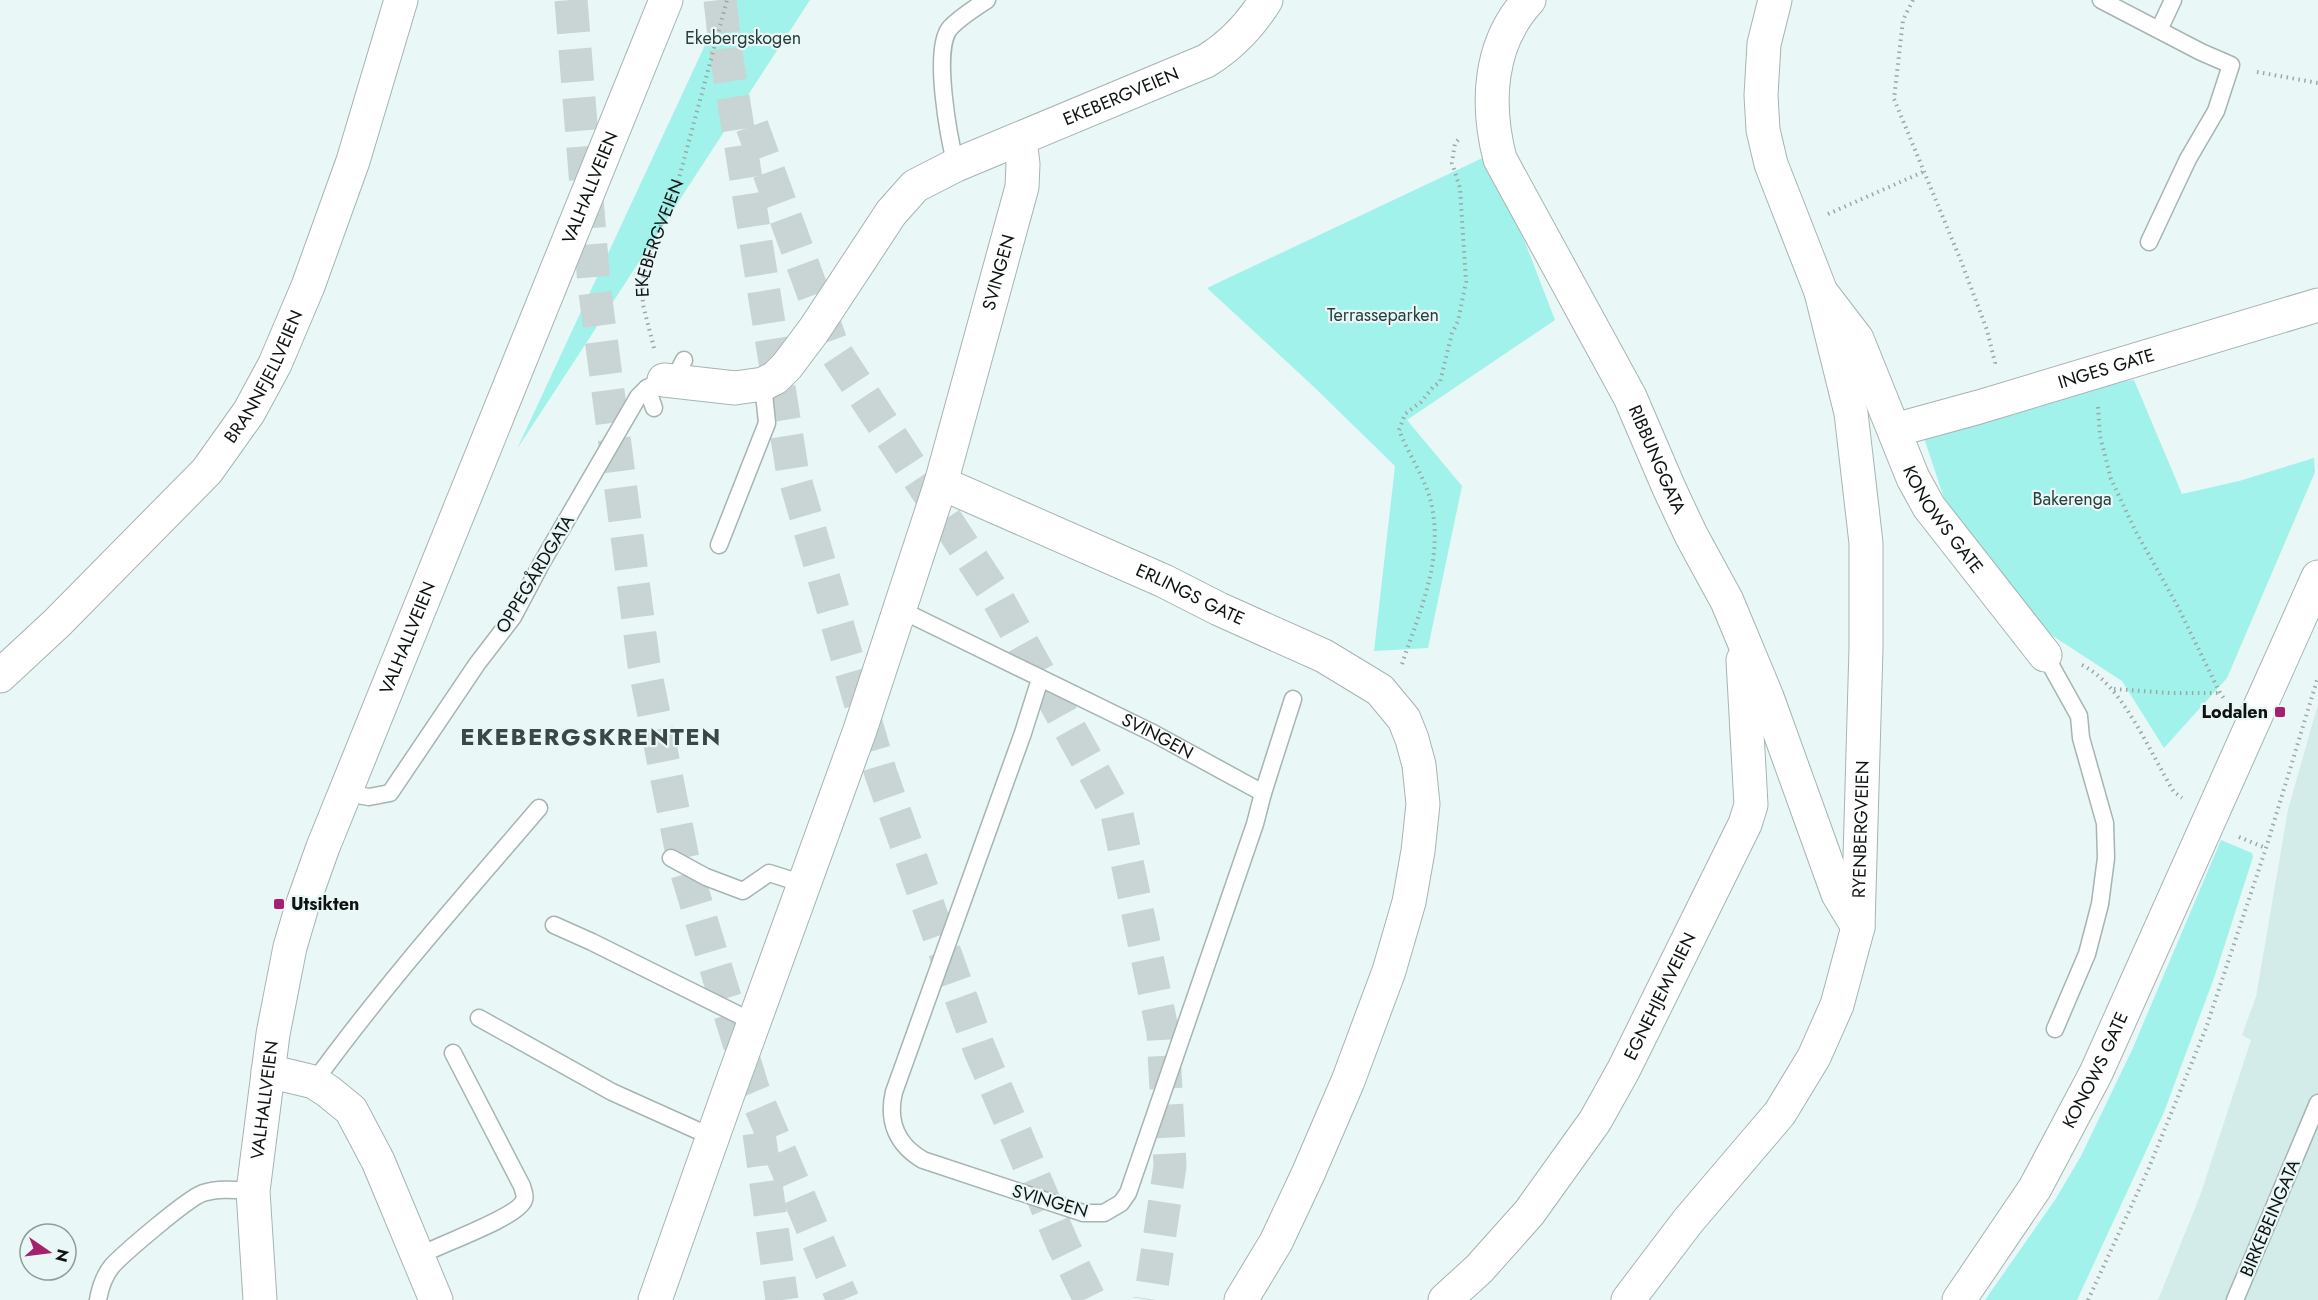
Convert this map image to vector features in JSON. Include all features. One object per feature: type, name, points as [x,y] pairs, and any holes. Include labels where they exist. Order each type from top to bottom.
[{"type":"street","name":"BRANNFJELLVEIEN","points":[[0,676],[57,623],[207,471],[249,412],[275,364],[308,286],[353,161],[401,0]]},
{"type":"street","name":"VALHALLVEIEN","points":[[260,1300],[254,1191],[279,996],[303,903],[345,793],[666,0]]},
{"type":"street","name":"EKEBERGVEIEN","points":[[665,383],[735,388],[763,384],[775,378],[814,330],[891,213],[915,186],[956,165],[1206,61],[1226,50],[1241,36],[1266,0]]},
{"type":"street","name":"RIBBUNGGATA","points":[[1529,0],[1502,42],[1496,64],[1491,94],[1493,125],[1500,159],[1630,397],[1691,535],[1727,601],[1767,698],[1838,894],[1858,927]]},
{"type":"street","name":"KONOWS GATE","points":[[1774,0],[1764,44],[1761,95],[1763,130],[1779,185],[1821,292],[1857,339],[1913,478],[1929,507],[2045,655]]},
{"type":"street","name":"SVINGEN","points":[[655,1300],[860,730],[941,483],[1030,190],[1023,164],[1020,139]]},
{"type":"street","name":"RYENBERGVEIEN","points":[[1628,1300],[1688,1221],[1780,1113],[1814,1057],[1837,1005],[1858,927],[1866,648],[1866,543],[1851,413],[1821,292]]},
{"type":"street","name":"INGES GATE","points":[[1895,430],[2318,305]]},
{"type":"street","name":"ERLINGS GATE","points":[[941,483],[1164,581],[1219,609],[1324,656],[1380,690],[1404,719],[1412,739],[1419,765],[1423,804],[1409,902],[1389,971],[1348,1081],[1308,1174],[1276,1242],[1241,1300]]},
{"type":"street","name":"KONOWS GATE","points":[[1959,1300],[2035,1188],[2074,1119],[2121,1020],[2221,830],[2318,577]]},
{"type":"street","name":"EGNEHJEMVEIEN","points":[[1445,1300],[1479,1269],[1529,1213],[1594,1121],[1624,1069],[1745,824],[1751,805],[1743,685],[1744,644]]},
{"type":"street","points":[[268,1071],[314,1082],[351,1110],[378,1161],[436,1300]]},
{"type":"lane","points":[[956,165],[946,117],[940,60],[948,30],[987,0]]},
{"type":"lane","points":[[2101,0],[2231,65],[2216,111],[2188,159],[2149,242]]},
{"type":"lane","points":[[2159,30],[2173,0]]},
{"type":"lane","name":"OPPEGÅRDGATA","points":[[345,793],[369,797],[390,793],[477,664],[513,617],[541,564],[638,398],[665,383]]},
{"type":"lane","points":[[719,545],[767,423],[763,384]]},
{"type":"lane","name":"SVINGEN","points":[[899,609],[1040,680],[1153,733],[1263,793],[1251,835],[1132,1183],[1121,1203],[1104,1213],[1083,1214],[923,1160],[912,1154],[896,1136],[891,1114],[891,1104],[1040,680]]},
{"type":"lane","name":"KONOWS GATE","points":[[2045,655],[2079,717],[2081,738],[2105,823],[2106,858],[2100,904],[2087,954],[2055,1029]]},
{"type":"lane","points":[[1263,793],[1293,699]]},
{"type":"lane","points":[[314,1082],[345,1039],[538,808]]},
{"type":"lane","points":[[671,858],[706,877],[743,891],[769,873],[804,884]]},
{"type":"lane","points":[[554,925],[755,1023]]},
{"type":"lane","points":[[479,1018],[612,1092],[712,1137]]},
{"type":"lane","points":[[417,1257],[434,1247],[498,1221],[515,1211],[524,1201],[522,1186],[453,1053]]},
{"type":"lane","name":"BIRKEBEINGATA","points":[[2235,1300],[2318,1103]]},
{"type":"lane","points":[[98,1300],[104,1278],[112,1266],[177,1211],[201,1194],[220,1190],[254,1191]]},
{"type":"path","name":"EKEBERGVEIEN","points":[[665,383],[643,305],[642,282],[651,250],[679,178],[727,0]]},
{"type":"path","points":[[1913,0],[1903,20],[1894,99],[1987,330],[1995,363],[1992,373]]},
{"type":"path","points":[[2231,65],[2273,76],[2318,83]]},
{"type":"path","points":[[1389,699],[1428,589],[1436,542],[1432,506],[1419,471],[1399,430],[1405,414],[1421,402],[1440,382],[1452,333],[1458,321],[1466,282],[1460,188],[1452,163],[1455,143],[1471,130],[1493,125]]},
{"type":"path","points":[[1821,217],[1923,172]]},
{"type":"path","points":[[2097,370],[2100,436],[2111,479],[2135,530],[2177,605],[2220,693],[2226,700]]},
{"type":"path","points":[[2092,670],[2114,689],[2174,792],[2182,798]]},
{"type":"path","points":[[2088,1300],[2129,1214],[2210,1016],[2266,848],[2318,677]]},
{"type":"path","points":[[2114,689],[2170,693],[2220,693]]},
{"type":"path","points":[[2221,830],[2266,848]]},
{"type":"shaded area","name":"Lodalen","points":[[2318,704],[2318,1300],[2158,1300],[2200,1196],[2251,1040],[2242,1035],[2256,997],[2288,810]]},
{"type":"green space","name":"Ekebergskogen","points":[[717,0],[810,0],[517,449],[706,43]]},
{"type":"green space","name":"Terrasseparken","points":[[1491,154],[1555,320],[1407,420],[1462,486],[1428,648],[1374,651],[1395,466],[1207,288]]},
{"type":"green space","name":"Bakerenga","points":[[2134,380],[2182,494],[2239,481],[2314,458],[2315,472],[2227,678],[2164,748],[2122,681],[2042,629],[1947,507],[1923,435],[2090,386]]},
{"type":"green space","points":[[2221,840],[2252,853],[2253,857],[2214,978],[2164,1112],[2077,1300],[1985,1300],[2055,1200],[2081,1156],[2132,1050]]},
{"type":"tunnel","points":[[571,0],[594,285],[644,665],[684,864],[753,1089],[843,1300]]},
{"type":"tunnel","points":[[720,0],[726,53],[792,469],[881,774],[979,1048],[1063,1245],[1090,1300]]},
{"type":"tunnel","points":[[752,126],[834,350],[995,594],[1117,814],[1163,1033],[1170,1166],[1150,1300]]},
{"type":"tunnel","points":[[759,1133],[782,1300]]},
{"type":"place","name":"Lodalen","points":[[2280,712]]},
{"type":"place","name":"Utsikten","points":[[279,904]]},
{"type":"district","name":"EKEBERGSKRENTEN","points":[[591,737]]}]
